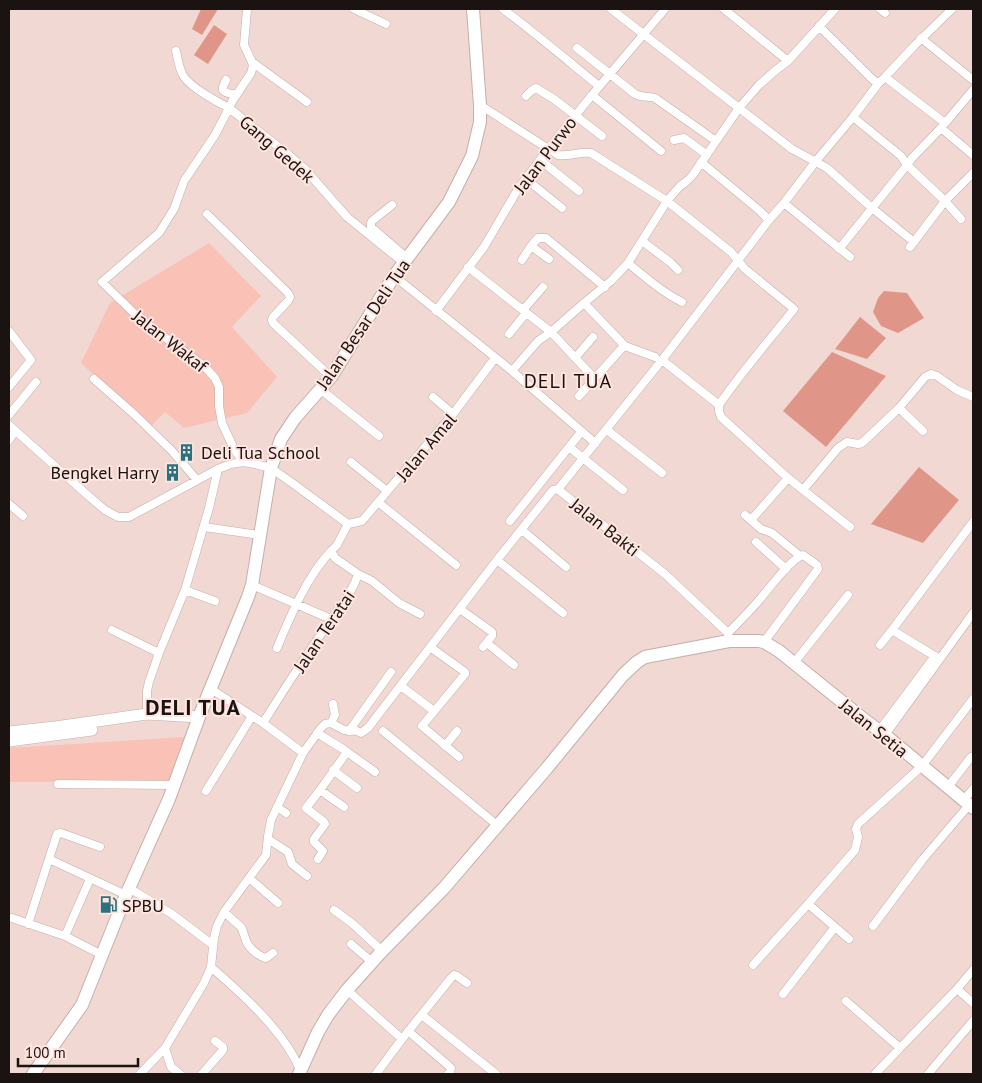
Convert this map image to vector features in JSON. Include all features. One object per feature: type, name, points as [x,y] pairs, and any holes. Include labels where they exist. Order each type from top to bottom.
[{"type":"main road","name":"Jalan Besar Deli Tua","points":[[33,1074],[82,1005],[128,891],[175,785],[197,721],[252,585],[271,468],[281,439],[290,425],[331,377],[394,276],[448,202],[472,156],[480,122],[473,9]]},
{"type":"main road","points":[[300,1072],[318,1032],[347,990],[382,951],[444,888],[637,662],[645,658],[728,637],[769,645]]},
{"type":"main road","name":"Jalan Setia","points":[[769,645],[882,733],[969,805]]},
{"type":"main road","points":[[9,732],[147,714],[197,721]]},
{"type":"main road","points":[[9,741],[144,722],[197,721]]},
{"type":"street","points":[[246,9],[244,45],[252,62],[308,102]]},
{"type":"street","points":[[354,9],[386,24]]},
{"type":"street","points":[[503,9],[599,86]]},
{"type":"street","points":[[611,9],[792,149],[827,168],[912,245],[945,201],[973,173]]},
{"type":"street","name":"Jalan Purwo","points":[[436,311],[484,246],[512,198],[549,148],[665,9]]},
{"type":"street","points":[[724,9],[788,61]]},
{"type":"street","points":[[512,371],[538,341],[606,287],[628,263],[668,201],[680,186],[692,176],[739,108],[759,85],[788,61],[835,9]]},
{"type":"street","name":"Jalan Bakti","points":[[728,637],[665,574],[556,490],[607,430],[659,359],[878,84],[949,10]]},
{"type":"street","points":[[820,26],[878,84]]},
{"type":"street","points":[[921,38],[973,80]]},
{"type":"street","points":[[577,48],[638,96],[655,98],[716,141]]},
{"type":"street","points":[[176,50],[179,66],[186,79],[214,100],[230,108]]},
{"type":"street","name":"Gang Gedek","points":[[252,62],[251,73],[236,95],[230,108],[297,162],[347,217],[405,260]]},
{"type":"street","points":[[885,77],[943,126],[973,155]]},
{"type":"street","points":[[226,80],[222,90],[236,95]]},
{"type":"street","points":[[526,96],[536,88],[554,99],[602,136]]},
{"type":"street","points":[[839,250],[912,158],[943,126],[973,90]]},
{"type":"street","points":[[592,95],[661,151]]},
{"type":"street","points":[[480,105],[561,156],[585,152],[591,153],[668,201],[731,252],[745,270],[794,309],[737,379],[719,405],[718,411],[721,418],[788,478],[850,527]]},
{"type":"street","name":"Jalan Wakaf","points":[[230,108],[215,135],[184,181],[174,208],[160,233],[102,282],[140,319],[204,366],[215,378],[219,387],[219,406],[222,423],[234,449],[243,462]]},
{"type":"street","points":[[853,117],[901,156],[907,165],[961,219]]},
{"type":"street","points":[[674,140],[684,138],[707,155]]},
{"type":"street","points":[[540,160],[579,191]]},
{"type":"street","points":[[701,162],[769,220]]},
{"type":"street","points":[[526,179],[562,208]]},
{"type":"street","points":[[784,203],[839,250],[850,257]]},
{"type":"street","points":[[392,205],[371,223],[371,227],[405,260]]},
{"type":"street","points":[[207,214],[288,292],[290,296],[288,301],[273,317],[273,323],[331,377]]},
{"type":"street","points":[[522,260],[538,238],[546,238],[606,287]]},
{"type":"street","points":[[642,242],[678,270]]},
{"type":"street","points":[[531,246],[549,259]]},
{"type":"street","points":[[628,263],[682,302]]},
{"type":"street","points":[[468,267],[551,332],[595,379]]},
{"type":"street","points":[[394,276],[512,371],[595,444]]},
{"type":"street","points":[[509,334],[543,286]]},
{"type":"street","points":[[584,303],[625,346],[659,359],[719,405]]},
{"type":"street","points":[[9,331],[31,360],[9,387]]},
{"type":"street","points":[[575,358],[593,337]]},
{"type":"street","points":[[579,396],[625,346]]},
{"type":"street","name":"Jalan Amal","points":[[348,524],[362,521],[395,484],[453,414],[495,358]]},
{"type":"street","points":[[803,490],[838,448],[847,442],[862,443],[899,408],[925,377],[931,374],[937,376],[958,390],[973,397]]},
{"type":"street","points":[[94,379],[172,451],[197,480]]},
{"type":"street","points":[[9,415],[36,382]]},
{"type":"street","points":[[320,389],[379,436]]},
{"type":"street","points":[[433,397],[453,414]]},
{"type":"street","points":[[899,408],[923,431]]},
{"type":"street","points":[[9,425],[84,492],[118,518],[129,517],[218,469],[243,462],[271,468],[348,524],[337,545],[321,563],[296,604],[276,648]]},
{"type":"street","points":[[607,430],[662,473]]},
{"type":"street","points":[[9,440],[15,431]]},
{"type":"street","points":[[510,522],[582,432]]},
{"type":"street","points":[[569,447],[624,490]]},
{"type":"street","points":[[350,462],[388,491]]},
{"type":"street","points":[[147,714],[147,691],[159,653],[186,590],[218,469]]},
{"type":"street","points":[[769,645],[818,569],[817,565],[807,557],[800,556],[772,533],[761,529],[748,517],[788,478]]},
{"type":"street","points":[[140,1074],[165,1048],[204,983],[211,966],[217,926],[224,912],[266,855],[271,820],[303,753],[325,724],[331,723],[349,731],[362,733],[366,730],[497,560],[556,490],[542,481]]},
{"type":"street","points":[[378,502],[456,565]]},
{"type":"street","points":[[9,504],[23,516]]},
{"type":"street","points":[[880,645],[973,522]]},
{"type":"street","points":[[204,527],[260,535]]},
{"type":"street","points":[[522,530],[566,567]]},
{"type":"street","points":[[756,542],[786,569]]},
{"type":"street","name":"Jalan Teratai","points":[[263,723],[352,590],[358,574],[335,558],[331,551]]},
{"type":"street","points":[[728,637],[786,569],[800,556]]},
{"type":"street","points":[[497,560],[563,613]]},
{"type":"street","points":[[358,574],[372,581],[399,603],[420,614]]},
{"type":"street","points":[[252,585],[331,619]]},
{"type":"street","points":[[186,590],[215,602]]},
{"type":"street","points":[[794,663],[848,595]]},
{"type":"street","points":[[460,609],[492,632],[492,636],[485,645],[514,665]]},
{"type":"street","points":[[882,733],[973,613]]},
{"type":"street","points":[[112,630],[159,653]]},
{"type":"street","points":[[892,630],[937,658]]},
{"type":"street","points":[[430,647],[465,672],[465,674],[422,726],[459,757]]},
{"type":"street","points":[[349,731],[391,672]]},
{"type":"street","points":[[401,686],[434,710]]},
{"type":"street","points":[[211,689],[263,723],[303,753]]},
{"type":"street","points":[[753,965],[855,850],[858,824],[922,766],[973,699]]},
{"type":"street","points":[[331,723],[335,714],[334,704]]},
{"type":"street","points":[[206,791],[252,716]]},
{"type":"street","points":[[383,731],[497,825]]},
{"type":"street","points":[[445,746],[457,731]]},
{"type":"street","points":[[317,733],[375,772]]},
{"type":"street","points":[[318,859],[323,851],[314,842],[314,839],[325,824],[306,808],[346,752]]},
{"type":"street","points":[[948,787],[973,756]]},
{"type":"street","points":[[333,770],[357,788]]},
{"type":"street","points":[[58,784],[175,785]]},
{"type":"street","points":[[873,926],[923,859],[969,805],[973,789]]},
{"type":"street","points":[[320,790],[344,808]]},
{"type":"street","points":[[277,807],[286,813]]},
{"type":"street","points":[[28,924],[56,836],[61,833],[100,847]]},
{"type":"street","points":[[268,839],[288,852],[292,864],[307,876]]},
{"type":"street","points":[[49,859],[90,879],[128,891],[172,914],[213,946]]},
{"type":"street","points":[[249,878],[278,903]]},
{"type":"street","points":[[65,936],[90,879]]},
{"type":"street","points":[[808,904],[849,938]]},
{"type":"street","points":[[334,910],[353,924],[382,951]]},
{"type":"street","points":[[224,912],[241,927],[248,944],[263,958],[274,953]]},
{"type":"street","points":[[12,918],[65,936],[102,955]]},
{"type":"street","points":[[783,994],[835,927]]},
{"type":"street","points":[[351,944],[372,962]]},
{"type":"street","points":[[211,966],[254,1006],[275,1030],[292,1054],[300,1072]]},
{"type":"street","points":[[875,1074],[973,970]]},
{"type":"street","points":[[376,1074],[454,975],[467,983]]},
{"type":"street","points":[[957,989],[973,1003]]},
{"type":"street","points":[[347,990],[402,1039]]},
{"type":"street","points":[[846,1001],[900,1048]]},
{"type":"street","points":[[422,1014],[496,1074]]},
{"type":"street","points":[[928,1074],[973,1021]]},
{"type":"street","points":[[408,1031],[449,1066],[448,1074]]},
{"type":"street","points":[[202,1074],[223,1048],[215,1041]]},
{"type":"street","points":[[165,1048],[171,1067],[180,1074]]},
{"type":"street","points":[[165,1074],[171,1067]]},
{"type":"shaded area","points":[[201,9],[218,9],[202,35],[192,29]]},
{"type":"shaded area","points":[[214,25],[227,34],[208,64],[194,55]]},
{"type":"shaded area","points":[[209,243],[261,296],[232,327],[277,377],[247,413],[184,428],[165,412],[149,428],[81,363],[110,303]]},
{"type":"shaded area","points":[[884,291],[907,293],[924,318],[898,333],[881,326],[873,312],[878,298]]},
{"type":"shaded area","points":[[860,317],[886,338],[867,359],[835,349]]},
{"type":"shaded area","points":[[832,352],[886,376],[826,447],[783,411]]},
{"type":"shaded area","points":[[919,467],[959,500],[923,543],[871,524]]},
{"type":"shaded area","points":[[185,737],[172,782],[9,782],[9,748]]},
{"type":"place","name":"Deli Tua School","points":[[187,452]]},
{"type":"place","name":"Bengkel Harry","points":[[173,472]]},
{"type":"place","name":"SPBU","points":[[108,905]]},
{"type":"district","name":"DELI TUA","points":[[568,381]]},
{"type":"district","name":"DELI TUA","points":[[193,707]]}]
